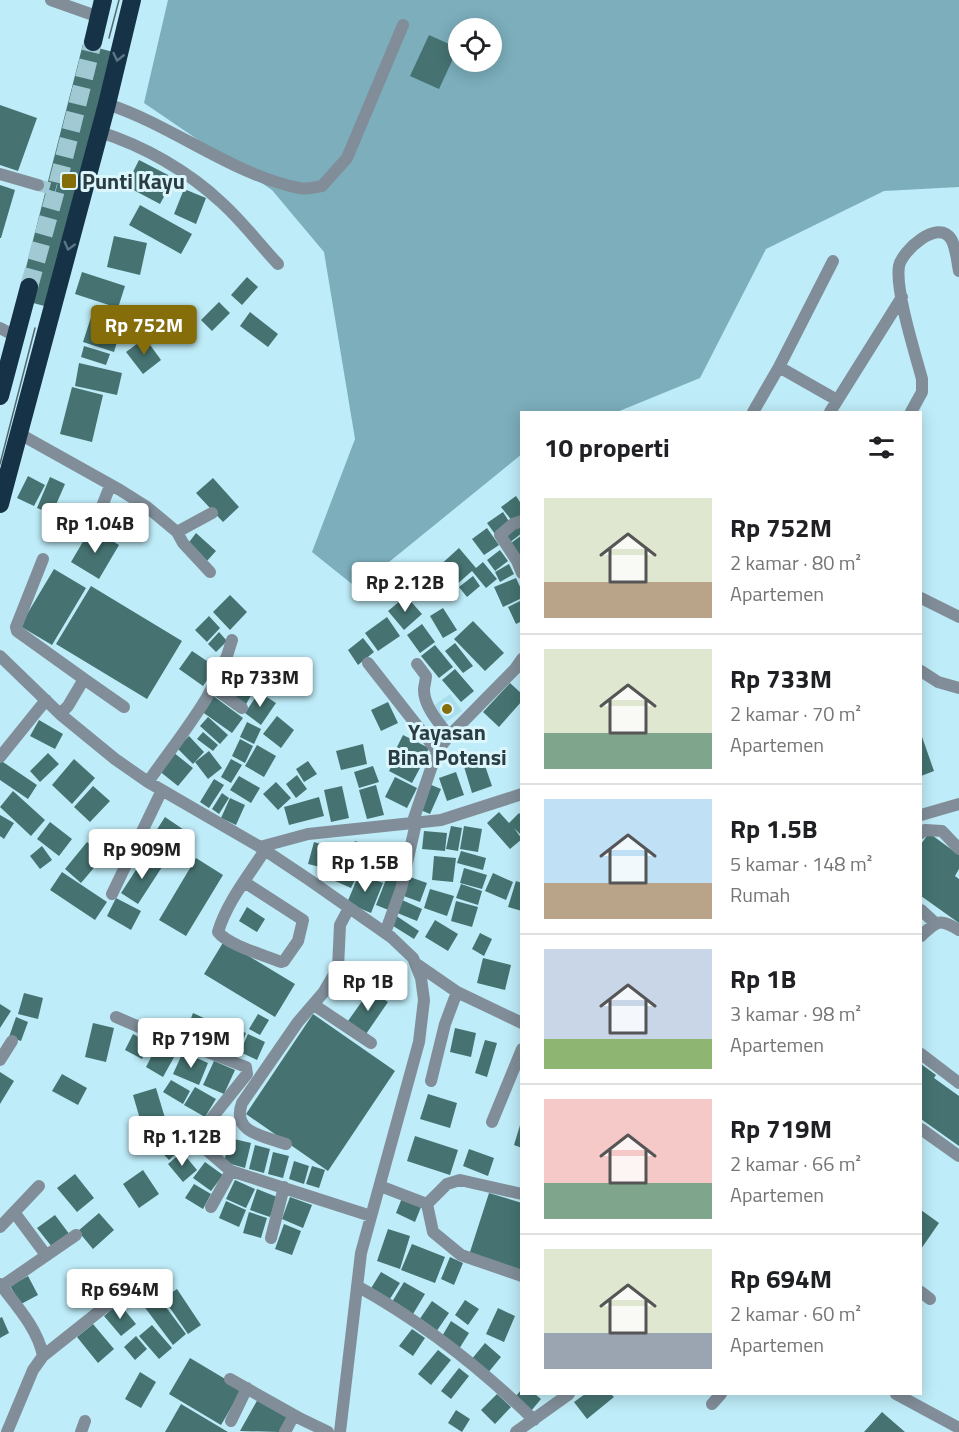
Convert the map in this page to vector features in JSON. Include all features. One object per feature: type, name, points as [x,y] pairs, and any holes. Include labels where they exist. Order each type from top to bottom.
[{"type":"highway","points":[[0,504],[100,132],[132,0]]},
{"type":"highway","points":[[93,42],[101,9]]},
{"type":"highway","points":[[0,396],[7,332],[29,287]]},
{"type":"street","points":[[51,0],[101,9]]},
{"type":"street","points":[[107,104],[170,130],[262,177],[301,189],[322,186],[347,158],[403,25]]},
{"type":"street","points":[[100,132],[115,136],[182,170],[222,203],[278,264]]},
{"type":"street","points":[[0,174],[38,185]]},
{"type":"street","points":[[912,411],[922,392],[922,379],[902,297],[900,262],[919,239],[929,234],[946,234],[952,239],[959,270]]},
{"type":"street","points":[[754,411],[779,367],[833,261]]},
{"type":"street","points":[[831,411],[902,297]]},
{"type":"street","points":[[779,367],[837,400]]},
{"type":"street","points":[[18,433],[98,476],[110,486],[147,507],[177,532],[183,543],[210,572]]},
{"type":"street","points":[[95,524],[110,486]]},
{"type":"street","points":[[177,532],[212,513]]},
{"type":"street","points":[[520,522],[513,524],[500,535],[520,564]]},
{"type":"street","points":[[43,559],[16,627],[17,631],[124,707]]},
{"type":"street","points":[[922,598],[959,616]]},
{"type":"street","points":[[148,782],[214,688],[225,664],[232,640]]},
{"type":"street","points":[[0,656],[60,714],[115,759],[148,782],[263,848],[385,933],[413,958],[421,978],[424,1000],[419,1042],[361,1253],[340,1432]]},
{"type":"street","points":[[385,933],[401,890],[414,823],[437,751],[520,662]]},
{"type":"street","points":[[368,663],[437,751]]},
{"type":"street","points":[[417,664],[426,676],[424,690],[426,701],[449,736]]},
{"type":"street","points":[[922,672],[938,682],[959,688]]},
{"type":"street","points":[[60,714],[68,706],[84,679]]},
{"type":"street","points":[[214,688],[242,708]]},
{"type":"street","points":[[0,757],[46,700]]},
{"type":"street","points":[[112,894],[162,790]]},
{"type":"street","points":[[244,882],[303,920],[298,941],[281,962],[219,935],[218,929],[244,882],[263,848],[308,834],[441,820],[520,795]]},
{"type":"street","points":[[922,816],[959,804]]},
{"type":"street","points":[[922,832],[925,830],[942,831],[959,849]]},
{"type":"street","points":[[286,1144],[244,1127],[239,1120],[239,1112],[242,1103],[298,1022],[315,1005],[338,968],[340,925],[349,908]]},
{"type":"street","points":[[922,911],[935,923]]},
{"type":"street","points":[[922,935],[935,923],[944,922],[959,930]]},
{"type":"street","points":[[415,963],[457,992],[520,1022]]},
{"type":"street","points":[[431,1081],[445,1024],[457,992]]},
{"type":"street","points":[[315,1005],[371,1043]]},
{"type":"street","points":[[116,1017],[246,1067],[247,1074],[199,1134],[199,1142],[203,1147],[231,1171],[371,1216]]},
{"type":"street","points":[[0,1060],[12,1041]]},
{"type":"street","points":[[492,1122],[520,1054]]},
{"type":"street","points":[[922,1055],[959,1083]]},
{"type":"street","points":[[922,1130],[959,1156]]},
{"type":"street","points":[[211,1207],[231,1171]]},
{"type":"street","points":[[427,1204],[447,1184],[460,1180],[520,1194]]},
{"type":"street","points":[[0,1227],[39,1186]]},
{"type":"street","points":[[380,1186],[427,1204]]},
{"type":"street","points":[[271,1238],[284,1187]]},
{"type":"street","points":[[427,1204],[434,1232],[460,1255],[520,1275]]},
{"type":"street","points":[[14,1212],[46,1255]]},
{"type":"street","points":[[43,1356],[41,1344],[35,1332],[1,1285],[76,1235]]},
{"type":"street","points":[[357,1286],[400,1309],[496,1383],[525,1428],[568,1395]]},
{"type":"street","points":[[7,1432],[33,1370],[43,1356],[116,1298]]},
{"type":"street","points":[[230,1379],[328,1432]]},
{"type":"street","points":[[231,1421],[247,1388]]},
{"type":"street","points":[[712,1404],[720,1395]]},
{"type":"street","points":[[898,1395],[959,1428]]},
{"type":"street","points":[[285,1432],[294,1415]]},
{"type":"shaded area","points":[[168,0],[959,0],[959,187],[884,191],[766,249],[700,378],[619,411],[520,411],[520,456],[357,588],[312,552],[355,439],[324,252],[272,190],[144,103]]},
{"type":"shaded area","name":"Yayasan Bina Potensi","points":[[450,694],[462,711],[443,724],[432,707]]},
{"type":"building","points":[[429,35],[448,44],[448,70],[439,89],[410,76]]},
{"type":"building","points":[[83,44],[117,53],[52,308],[18,299]]},
{"type":"building","points":[[0,105],[37,118],[18,171],[0,165]]},
{"type":"building","points":[[139,160],[174,178],[160,204],[126,186]]},
{"type":"building","points":[[0,185],[15,190],[1,238],[0,238]]},
{"type":"building","points":[[184,189],[206,198],[196,224],[174,214]]},
{"type":"building","points":[[140,205],[192,234],[181,254],[129,225]]},
{"type":"building","points":[[114,236],[147,243],[140,275],[107,267]]},
{"type":"building","points":[[82,272],[125,286],[118,308],[75,294]]},
{"type":"building","points":[[247,277],[258,287],[242,305],[231,295]]},
{"type":"building","points":[[219,302],[230,313],[212,331],[201,320]]},
{"type":"building","points":[[94,308],[124,318],[114,352],[83,342]]},
{"type":"building","points":[[250,312],[278,334],[268,347],[240,326]]},
{"type":"building","points":[[145,338],[161,360],[143,374],[126,352]]},
{"type":"building","points":[[84,346],[110,354],[106,365],[81,357]]},
{"type":"building","points":[[79,363],[122,373],[117,395],[75,386]]},
{"type":"building","points":[[72,387],[103,395],[92,442],[60,434]]},
{"type":"building","points":[[28,476],[45,485],[34,506],[17,498]]},
{"type":"building","points":[[50,477],[65,484],[52,514],[37,508]]},
{"type":"building","points":[[213,478],[239,507],[223,522],[196,493]]},
{"type":"building","points":[[516,496],[520,502],[520,517],[513,522],[501,507]]},
{"type":"building","points":[[503,512],[510,523],[495,534],[487,523]]},
{"type":"building","points":[[520,523],[520,535],[509,543],[503,536]]},
{"type":"building","points":[[91,528],[119,545],[99,579],[71,562]]},
{"type":"building","points":[[487,528],[499,545],[484,555],[472,539]]},
{"type":"building","points":[[196,533],[216,551],[206,562],[187,545]]},
{"type":"building","points":[[520,536],[520,554],[519,555],[511,543]]},
{"type":"building","points":[[459,548],[476,568],[483,562],[497,579],[486,588],[472,571],[455,586],[438,567]]},
{"type":"building","points":[[500,550],[508,561],[495,571],[487,560]]},
{"type":"building","points":[[509,564],[514,574],[500,582],[495,572]]},
{"type":"building","points":[[54,569],[86,588],[52,645],[20,626]]},
{"type":"building","points":[[473,576],[480,586],[467,597],[459,587]]},
{"type":"building","points":[[516,578],[520,587],[520,599],[503,607],[494,587]]},
{"type":"building","points":[[91,586],[182,641],[147,699],[56,644]]},
{"type":"building","points":[[230,595],[247,612],[230,630],[213,612]]},
{"type":"building","points":[[406,596],[422,614],[404,630],[388,611]]},
{"type":"building","points":[[520,601],[520,622],[516,624],[508,607]]},
{"type":"building","points":[[443,608],[457,630],[443,638],[430,616]]},
{"type":"building","points":[[209,616],[220,628],[207,642],[195,630]]},
{"type":"building","points":[[387,617],[400,636],[378,651],[365,633]]},
{"type":"building","points":[[473,621],[504,653],[485,671],[454,639]]},
{"type":"building","points":[[422,624],[435,642],[420,653],[407,635]]},
{"type":"building","points":[[219,632],[227,641],[216,652],[208,644]]},
{"type":"building","points":[[363,638],[374,652],[358,665],[348,650]]},
{"type":"building","points":[[455,643],[473,666],[463,673],[445,651]]},
{"type":"building","points":[[435,645],[453,667],[439,678],[421,656]]},
{"type":"building","points":[[192,651],[216,667],[203,686],[179,669]]},
{"type":"building","points":[[455,669],[474,691],[461,702],[442,680]]},
{"type":"building","points":[[233,680],[253,692],[245,706],[225,694]]},
{"type":"building","points":[[510,683],[520,692],[520,703],[499,727],[483,712]]},
{"type":"building","points":[[259,692],[276,703],[261,725],[245,713]]},
{"type":"building","points":[[212,695],[243,718],[232,733],[201,711]]},
{"type":"building","points":[[388,702],[398,723],[381,731],[371,710]]},
{"type":"building","points":[[277,716],[294,730],[281,748],[263,734]]},
{"type":"building","points":[[208,717],[228,735],[220,744],[200,726]]},
{"type":"building","points":[[39,720],[63,734],[55,749],[30,736]]},
{"type":"building","points":[[247,722],[261,729],[254,744],[240,737]]},
{"type":"building","points":[[203,732],[218,745],[213,751],[197,739]]},
{"type":"building","points":[[403,735],[429,748],[420,766],[394,753]]},
{"type":"building","points":[[189,736],[204,752],[193,764],[177,748]]},
{"type":"building","points":[[922,737],[934,771],[922,776]]},
{"type":"building","points":[[240,739],[253,746],[245,763],[232,756]]},
{"type":"building","points":[[363,744],[367,764],[341,770],[336,751]]},
{"type":"building","points":[[257,745],[276,756],[264,777],[245,766]]},
{"type":"building","points":[[209,751],[222,768],[208,779],[195,762]]},
{"type":"building","points":[[173,752],[193,768],[178,786],[158,770]]},
{"type":"building","points":[[48,753],[59,764],[40,782],[30,771]]},
{"type":"building","points":[[481,754],[492,786],[472,793],[462,760]]},
{"type":"building","points":[[397,756],[420,768],[412,783],[389,771]]},
{"type":"building","points":[[74,759],[95,778],[72,804],[52,785]]},
{"type":"building","points":[[231,759],[242,765],[231,783],[221,777]]},
{"type":"building","points":[[0,760],[37,785],[28,799],[0,780]]},
{"type":"building","points":[[308,761],[317,774],[304,782],[296,769]]},
{"type":"building","points":[[373,766],[379,782],[359,788],[354,772]]},
{"type":"building","points":[[456,772],[464,795],[447,801],[439,778]]},
{"type":"building","points":[[297,775],[307,789],[296,798],[286,784]]},
{"type":"building","points":[[239,776],[260,788],[251,803],[230,790]]},
{"type":"building","points":[[395,777],[417,788],[407,808],[385,797]]},
{"type":"building","points":[[214,779],[224,785],[209,808],[200,802]]},
{"type":"building","points":[[276,782],[291,798],[278,810],[263,794]]},
{"type":"building","points":[[429,784],[441,789],[430,814],[418,809]]},
{"type":"building","points":[[376,785],[384,815],[367,819],[359,790]]},
{"type":"building","points":[[93,786],[110,801],[90,822],[74,807]]},
{"type":"building","points":[[342,786],[349,818],[331,822],[324,790]]},
{"type":"building","points":[[13,791],[45,820],[31,836],[0,807]]},
{"type":"building","points":[[222,793],[229,798],[219,814],[212,809]]},
{"type":"building","points":[[319,797],[324,816],[289,825],[284,807]]},
{"type":"building","points":[[230,798],[245,805],[236,825],[221,818]]},
{"type":"building","points":[[499,812],[509,823],[519,813],[520,834],[514,828],[520,836],[520,841],[510,849],[487,823]]},
{"type":"building","points":[[0,815],[14,823],[4,839],[0,836]]},
{"type":"building","points":[[165,817],[190,834],[181,848],[156,831]]},
{"type":"building","points":[[50,822],[72,839],[59,856],[37,839]]},
{"type":"building","points":[[451,826],[462,828],[458,851],[446,849]]},
{"type":"building","points":[[464,826],[482,829],[478,852],[460,849]]},
{"type":"building","points":[[424,831],[447,833],[445,851],[422,849]]},
{"type":"building","points":[[929,833],[959,855],[959,869],[955,876],[959,879],[959,923],[922,897],[922,843]]},
{"type":"building","points":[[162,838],[179,851],[168,865],[151,853]]},
{"type":"building","points":[[355,841],[367,845],[358,869],[346,864]]},
{"type":"building","points":[[87,842],[104,856],[81,883],[65,869]]},
{"type":"building","points":[[314,842],[333,848],[328,869],[308,864]]},
{"type":"building","points":[[42,846],[52,860],[40,869],[30,856]]},
{"type":"building","points":[[371,846],[386,853],[376,876],[361,870]]},
{"type":"building","points":[[389,847],[407,852],[399,879],[382,874]]},
{"type":"building","points":[[461,851],[486,858],[483,870],[457,863]]},
{"type":"building","points":[[145,856],[162,867],[138,904],[121,893]]},
{"type":"building","points":[[434,856],[456,858],[453,882],[432,880]]},
{"type":"building","points":[[196,858],[223,875],[186,936],[159,920]]},
{"type":"building","points":[[341,863],[359,871],[351,888],[333,880]]},
{"type":"building","points":[[464,868],[487,875],[482,889],[460,883]]},
{"type":"building","points":[[62,872],[107,902],[95,920],[50,890]]},
{"type":"building","points":[[493,873],[513,882],[506,900],[485,891]]},
{"type":"building","points":[[359,874],[383,883],[371,913],[347,903]]},
{"type":"building","points":[[407,876],[427,883],[420,902],[401,895]]},
{"type":"building","points":[[387,877],[402,882],[391,911],[376,905]]},
{"type":"building","points":[[516,881],[520,882],[520,910],[508,907]]},
{"type":"building","points":[[461,884],[482,891],[478,905],[456,898]]},
{"type":"building","points":[[430,889],[454,896],[447,916],[424,908]]},
{"type":"building","points":[[116,898],[141,911],[131,930],[107,916]]},
{"type":"building","points":[[400,899],[422,909],[417,921],[395,912]]},
{"type":"building","points":[[456,901],[478,907],[472,927],[451,921]]},
{"type":"building","points":[[247,907],[265,919],[257,932],[239,921]]},
{"type":"building","points":[[395,915],[419,931],[414,939],[390,924]]},
{"type":"building","points":[[435,920],[458,934],[448,951],[425,937]]},
{"type":"building","points":[[480,933],[492,939],[484,956],[472,949]]},
{"type":"building","points":[[224,941],[295,984],[275,1017],[204,974]]},
{"type":"building","points":[[483,958],[511,965],[505,990],[477,983]]},
{"type":"building","points":[[370,990],[388,1002],[366,1034],[348,1021]]},
{"type":"building","points":[[24,993],[43,998],[38,1019],[18,1014]]},
{"type":"building","points":[[0,1004],[11,1011],[0,1028]]},
{"type":"building","points":[[193,1013],[206,1019],[198,1039],[185,1034]]},
{"type":"building","points":[[258,1014],[269,1020],[260,1035],[249,1029]]},
{"type":"building","points":[[313,1014],[395,1071],[328,1171],[246,1114]]},
{"type":"building","points":[[16,1017],[28,1022],[21,1041],[9,1037]]},
{"type":"building","points":[[209,1022],[221,1027],[213,1044],[201,1039]]},
{"type":"building","points":[[93,1023],[114,1028],[106,1062],[85,1057]]},
{"type":"building","points":[[223,1026],[233,1031],[225,1049],[215,1045]]},
{"type":"building","points":[[455,1028],[476,1033],[471,1057],[450,1052]]},
{"type":"building","points":[[237,1029],[246,1033],[238,1053],[229,1049]]},
{"type":"building","points":[[133,1034],[151,1044],[142,1059],[125,1050]]},
{"type":"building","points":[[248,1034],[265,1042],[257,1060],[240,1052]]},
{"type":"building","points":[[160,1040],[178,1050],[163,1077],[146,1067]]},
{"type":"building","points":[[485,1040],[497,1043],[487,1077],[475,1073]]},
{"type":"building","points":[[183,1052],[208,1063],[199,1085],[173,1074]]},
{"type":"building","points":[[214,1061],[235,1070],[224,1094],[203,1085]]},
{"type":"building","points":[[922,1065],[936,1075],[934,1078],[959,1096],[959,1146],[922,1120]]},
{"type":"building","points":[[0,1072],[14,1081],[0,1104]]},
{"type":"building","points":[[62,1074],[87,1088],[78,1105],[52,1091]]},
{"type":"building","points":[[171,1080],[190,1091],[183,1104],[163,1092]]},
{"type":"building","points":[[195,1087],[216,1099],[205,1117],[184,1105]]},
{"type":"building","points":[[156,1088],[165,1118],[142,1126],[133,1095]]},
{"type":"building","points":[[428,1094],[457,1103],[450,1128],[420,1119]]},
{"type":"building","points":[[163,1124],[184,1146],[169,1160],[148,1138]]},
{"type":"building","points":[[520,1125],[520,1147],[514,1145]]},
{"type":"building","points":[[415,1136],[458,1150],[450,1175],[407,1161]]},
{"type":"building","points":[[230,1138],[251,1143],[245,1168],[224,1162]]},
{"type":"building","points":[[255,1145],[270,1149],[264,1173],[249,1169]]},
{"type":"building","points":[[469,1149],[494,1158],[488,1176],[463,1166]]},
{"type":"building","points":[[182,1152],[197,1170],[183,1182],[168,1164]]},
{"type":"building","points":[[273,1152],[289,1156],[283,1178],[268,1174]]},
{"type":"building","points":[[294,1161],[309,1166],[304,1184],[289,1179]]},
{"type":"building","points":[[205,1162],[223,1175],[211,1191],[193,1178]]},
{"type":"building","points":[[312,1166],[325,1170],[319,1188],[306,1184]]},
{"type":"building","points":[[143,1170],[159,1194],[139,1208],[123,1184]]},
{"type":"building","points":[[75,1174],[94,1198],[77,1212],[57,1188]]},
{"type":"building","points":[[235,1180],[255,1189],[246,1208],[226,1199]]},
{"type":"building","points":[[194,1184],[211,1194],[203,1209],[185,1198]]},
{"type":"building","points":[[257,1189],[277,1197],[270,1217],[250,1210]]},
{"type":"building","points":[[489,1193],[520,1202],[520,1271],[469,1255]]},
{"type":"building","points":[[290,1197],[312,1205],[303,1228],[282,1219]]},
{"type":"building","points":[[402,1198],[421,1207],[415,1222],[396,1213]]},
{"type":"building","points":[[226,1201],[246,1210],[239,1227],[219,1218]]},
{"type":"building","points":[[922,1211],[939,1223],[922,1248]]},
{"type":"building","points":[[249,1212],[267,1218],[261,1238],[243,1233]]},
{"type":"building","points":[[99,1213],[114,1230],[93,1249],[78,1231]]},
{"type":"building","points":[[55,1215],[70,1235],[52,1247],[37,1228]]},
{"type":"building","points":[[284,1224],[301,1231],[292,1255],[275,1249]]},
{"type":"building","points":[[388,1229],[410,1236],[400,1269],[377,1261]]},
{"type":"building","points":[[412,1244],[445,1257],[435,1283],[401,1270]]},
{"type":"building","points":[[450,1257],[463,1263],[454,1285],[441,1279]]},
{"type":"building","points":[[381,1272],[400,1283],[388,1302],[370,1290]]},
{"type":"building","points":[[28,1276],[38,1295],[21,1304],[10,1286]]},
{"type":"building","points":[[404,1282],[425,1294],[413,1314],[392,1302]]},
{"type":"building","points":[[177,1289],[201,1325],[188,1334],[163,1298]]},
{"type":"building","points":[[154,1291],[186,1334],[173,1345],[140,1301]]},
{"type":"building","points":[[465,1300],[479,1309],[468,1325],[455,1315]]},
{"type":"building","points":[[432,1301],[449,1313],[436,1332],[419,1320]]},
{"type":"building","points":[[119,1303],[136,1324],[121,1336],[104,1316]]},
{"type":"building","points":[[498,1308],[515,1316],[504,1342],[486,1334]]},
{"type":"building","points":[[2,1317],[9,1333],[0,1338],[0,1318]]},
{"type":"building","points":[[451,1321],[469,1333],[459,1349],[441,1338]]},
{"type":"building","points":[[93,1324],[114,1349],[98,1363],[77,1337]]},
{"type":"building","points":[[152,1325],[172,1348],[159,1359],[139,1336]]},
{"type":"building","points":[[412,1329],[425,1338],[413,1356],[399,1346]]},
{"type":"building","points":[[136,1336],[147,1349],[135,1360],[124,1347]]},
{"type":"building","points":[[485,1343],[501,1357],[487,1374],[471,1360]]},
{"type":"building","points":[[438,1350],[451,1360],[431,1385],[418,1374]]},
{"type":"building","points":[[190,1358],[242,1389],[221,1425],[169,1394]]},
{"type":"building","points":[[459,1368],[469,1376],[451,1399],[441,1391]]},
{"type":"building","points":[[140,1372],[156,1382],[141,1408],[125,1399]]},
{"type":"building","points":[[520,1391],[520,1395],[536,1395],[541,1399],[531,1411],[515,1397]]},
{"type":"building","points":[[497,1394],[511,1407],[495,1424],[481,1410]]},
{"type":"building","points":[[584,1395],[612,1395],[614,1397],[587,1419],[574,1402]]},
{"type":"building","points":[[258,1399],[288,1416],[279,1432],[240,1431]]},
{"type":"building","points":[[181,1404],[228,1432],[165,1432]]},
{"type":"building","points":[[456,1410],[470,1419],[462,1432],[448,1423]]},
{"type":"building","points":[[882,1412],[905,1432],[864,1432]]},
{"type":"tunnel","points":[[29,287],[93,42]]},
{"type":"tunnel","points":[[38,185],[56,190]]},
{"type":"tram line","points":[[109,38],[119,0]]},
{"type":"tram line","points":[[0,464],[35,328]]},
{"type":"place","name":"Punti Kayu","points":[[69,181]]},
{"type":"place","name":"Yayasan Bina Potensi","points":[[447,709]]}]
